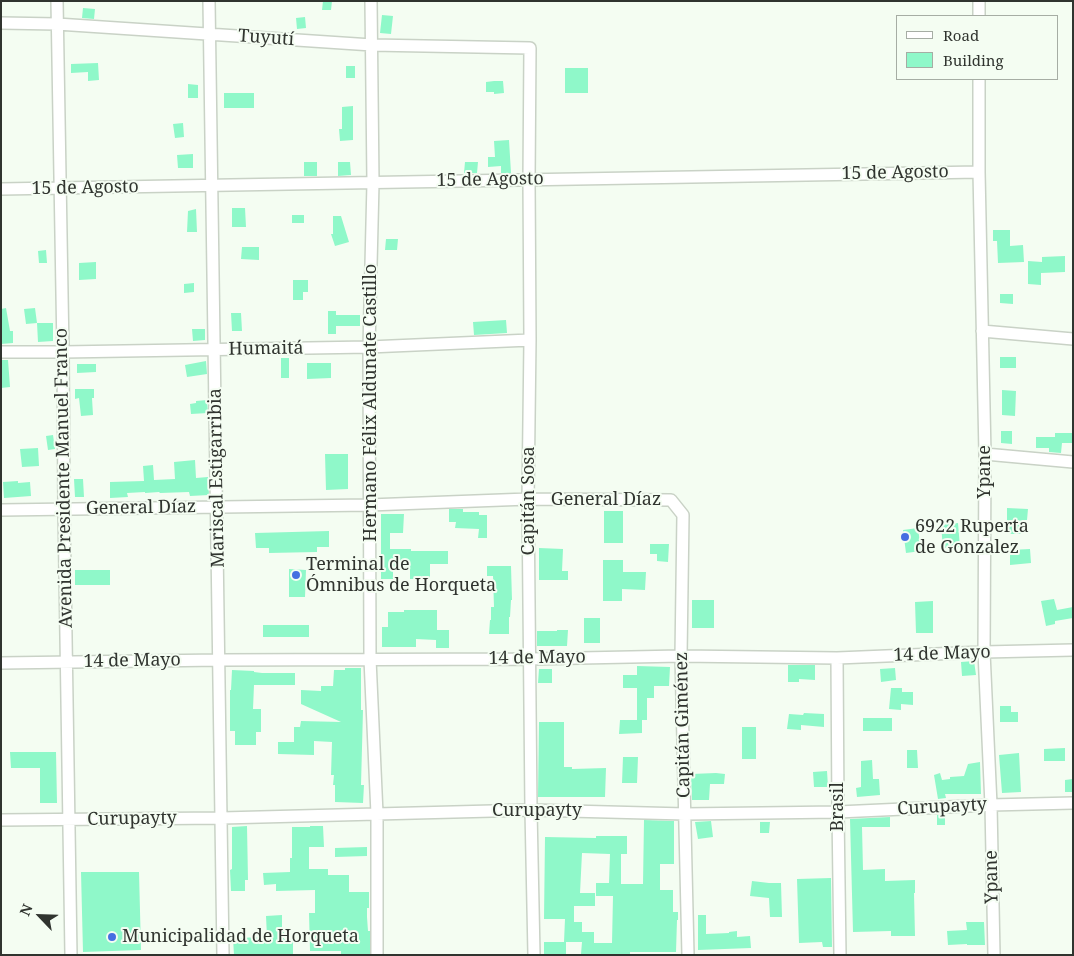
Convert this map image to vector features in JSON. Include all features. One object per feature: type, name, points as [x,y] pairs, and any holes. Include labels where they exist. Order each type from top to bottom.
[{"type":"street","name":"Avenida Presidente Manuel Franco","points":[[57,1],[71,955]]},
{"type":"street","name":"Mariscal Estigarribia","points":[[209,1],[223,955]]},
{"type":"street","name":"Hermano Félix Aldunate Castillo","points":[[371,1],[374,183],[368,346],[370,659],[377,814],[377,955]]},
{"type":"street","points":[[979,1],[979,15]]},
{"type":"street","name":"Tuyutí","points":[[1,23],[58,24],[372,45],[530,48]]},
{"type":"street","name":"Capitán Sosa","points":[[530,48],[528,500],[534,955]]},
{"type":"street","name":"Ypane","points":[[979,80],[978,172],[985,454],[984,652],[991,804],[994,955]]},
{"type":"street","name":"15 de Agosto","points":[[1,189],[978,172]]},
{"type":"street","points":[[982,331],[1073,339]]},
{"type":"street","name":"Humaitá","points":[[1,352],[214,350],[530,340]]},
{"type":"street","points":[[985,454],[1073,462]]},
{"type":"street","name":"General Díaz","points":[[1,510],[369,505],[528,500],[671,500]]},
{"type":"street","name":"Capitán Giménez","points":[[671,500],[683,515],[681,656],[688,955]]},
{"type":"street","name":"14 de Mayo","points":[[1,663],[681,656],[838,658],[1073,650]]},
{"type":"street","name":"Brasil","points":[[838,658],[840,955]]},
{"type":"street","name":"Curupayty","points":[[1,820],[222,818],[531,810],[685,814],[838,812],[991,804],[1073,803]]},
{"type":"building","points":[[323,1],[332,1],[331,10],[322,10]]},
{"type":"building","points":[[83,8],[95,9],[94,19],[82,18]]},
{"type":"building","points":[[382,15],[393,16],[391,34],[380,33]]},
{"type":"building","points":[[305,17],[306,28],[297,29],[296,18]]},
{"type":"building","points":[[98,63],[99,80],[88,81],[88,72],[71,73],[71,64]]},
{"type":"building","points":[[346,66],[355,66],[355,78],[346,78]]},
{"type":"building","points":[[565,68],[588,68],[588,93],[565,93]]},
{"type":"building","points":[[503,81],[504,93],[494,94],[494,92],[486,92],[486,82]]},
{"type":"building","points":[[188,84],[198,85],[198,98],[188,98]]},
{"type":"building","points":[[224,93],[254,93],[254,108],[224,108]]},
{"type":"building","points":[[353,106],[353,140],[340,141],[339,129],[342,129],[342,107]]},
{"type":"building","points":[[183,123],[184,137],[175,138],[173,124]]},
{"type":"building","points":[[509,140],[511,173],[501,173],[501,166],[488,167],[488,157],[495,157],[494,141]]},
{"type":"building","points":[[193,154],[193,168],[178,168],[177,155]]},
{"type":"building","points":[[304,162],[317,162],[317,176],[304,176]]},
{"type":"building","points":[[338,162],[350,162],[351,175],[338,176]]},
{"type":"building","points":[[465,162],[478,162],[477,173],[464,173]]},
{"type":"building","points":[[232,208],[245,208],[246,227],[232,227]]},
{"type":"building","points":[[196,209],[197,232],[187,232],[188,211]]},
{"type":"building","points":[[292,215],[304,215],[304,223],[292,223]]},
{"type":"building","points":[[333,216],[341,216],[349,242],[335,246],[331,234],[333,234]]},
{"type":"building","points":[[993,230],[1010,230],[1010,246],[1023,245],[1024,262],[998,263],[997,241],[993,241]]},
{"type":"building","points":[[386,239],[398,239],[397,250],[385,250]]},
{"type":"building","points":[[242,247],[259,247],[259,260],[241,259]]},
{"type":"building","points":[[46,250],[47,263],[39,263],[38,251]]},
{"type":"building","points":[[1065,256],[1065,272],[1041,273],[1041,285],[1028,284],[1028,261],[1042,262],[1042,257]]},
{"type":"building","points":[[96,262],[96,279],[79,280],[79,263]]},
{"type":"building","points":[[293,280],[308,280],[308,292],[303,292],[303,300],[293,300]]},
{"type":"building","points":[[194,283],[194,292],[184,293],[184,284]]},
{"type":"building","points":[[1000,294],[1013,294],[1013,304],[1000,303]]},
{"type":"building","points":[[6,308],[10,331],[13,331],[13,343],[1,344],[1,309]]},
{"type":"building","points":[[35,308],[37,323],[26,324],[24,309]]},
{"type":"building","points":[[328,311],[336,311],[336,315],[360,315],[360,326],[336,326],[336,334],[328,334]]},
{"type":"building","points":[[231,313],[241,313],[242,331],[232,331]]},
{"type":"building","points":[[506,320],[507,333],[474,335],[473,322]]},
{"type":"building","points":[[37,323],[53,323],[53,341],[38,342]]},
{"type":"building","points":[[192,329],[205,329],[205,340],[193,341]]},
{"type":"building","points":[[1000,357],[1016,357],[1016,368],[1000,368]]},
{"type":"building","points":[[281,358],[289,358],[289,378],[281,378]]},
{"type":"building","points":[[1,360],[8,360],[10,387],[1,388]]},
{"type":"building","points":[[206,361],[207,374],[187,377],[185,365]]},
{"type":"building","points":[[307,363],[331,363],[331,378],[307,379]]},
{"type":"building","points":[[77,364],[96,364],[96,372],[77,373]]},
{"type":"building","points":[[75,389],[94,389],[94,398],[92,398],[93,415],[81,416],[79,398],[75,399]]},
{"type":"building","points":[[1002,390],[1016,391],[1015,416],[1002,415]]},
{"type":"building","points":[[207,400],[208,413],[191,414],[190,404],[196,403],[196,401]]},
{"type":"building","points":[[1001,431],[1012,431],[1012,444],[1001,443]]},
{"type":"building","points":[[1055,433],[1073,433],[1073,443],[1062,443],[1061,453],[1049,452],[1049,448],[1036,448],[1036,437],[1055,437]]},
{"type":"building","points":[[53,435],[55,449],[48,450],[46,436]]},
{"type":"building","points":[[38,448],[39,466],[22,467],[20,449]]},
{"type":"building","points":[[325,454],[348,454],[348,489],[326,490]]},
{"type":"building","points":[[195,460],[196,478],[208,477],[209,495],[190,496],[189,492],[145,492],[127,493],[128,497],[110,498],[110,482],[144,481],[143,466],[153,465],[154,480],[175,479],[174,462]]},
{"type":"building","points":[[74,479],[83,479],[84,497],[75,497]]},
{"type":"building","points":[[18,481],[18,483],[30,482],[31,496],[4,498],[3,482]]},
{"type":"building","points":[[1007,508],[1028,509],[1027,520],[1022,520],[1022,534],[1007,534]]},
{"type":"building","points":[[449,509],[463,509],[463,512],[479,512],[479,515],[487,515],[487,538],[478,538],[479,529],[455,528],[456,522],[449,522]]},
{"type":"building","points":[[604,511],[623,511],[623,543],[604,543]]},
{"type":"building","points":[[381,514],[404,514],[403,533],[390,533],[390,549],[448,551],[448,564],[430,564],[430,579],[410,579],[410,570],[393,570],[393,579],[381,579]]},
{"type":"building","points":[[958,523],[960,547],[943,548],[941,525]]},
{"type":"building","points":[[918,528],[921,551],[906,553],[903,530]]},
{"type":"building","points":[[329,531],[329,547],[317,547],[317,552],[269,553],[269,548],[256,548],[255,533]]},
{"type":"building","points":[[650,544],[669,544],[668,562],[657,561],[657,554],[650,554]]},
{"type":"building","points":[[539,548],[563,549],[562,571],[568,571],[568,580],[539,580]]},
{"type":"building","points":[[1030,549],[1031,563],[1010,565],[1010,550]]},
{"type":"building","points":[[603,560],[623,560],[623,572],[646,572],[645,590],[622,589],[622,601],[603,601]]},
{"type":"building","points":[[487,566],[511,566],[512,600],[509,634],[489,634],[491,607],[494,607],[493,576],[487,576]]},
{"type":"building","points":[[289,569],[306,570],[305,597],[289,597]]},
{"type":"building","points":[[75,570],[110,570],[110,585],[75,585]]},
{"type":"building","points":[[1054,599],[1057,610],[1073,607],[1073,618],[1055,621],[1055,624],[1046,626],[1041,601]]},
{"type":"building","points":[[692,600],[714,600],[714,628],[692,628]]},
{"type":"building","points":[[933,601],[933,633],[916,633],[915,602]]},
{"type":"building","points":[[404,610],[437,610],[437,630],[449,630],[449,648],[436,648],[436,640],[416,639],[416,647],[382,647],[382,627],[388,627],[388,612],[404,612]]},
{"type":"building","points":[[584,618],[600,618],[600,643],[584,643]]},
{"type":"building","points":[[263,625],[309,625],[309,637],[263,637]]},
{"type":"building","points":[[568,630],[567,646],[537,646],[537,631]]},
{"type":"building","points":[[974,661],[976,675],[962,676],[961,662]]},
{"type":"building","points":[[788,665],[815,665],[815,680],[799,679],[799,682],[788,682]]},
{"type":"building","points":[[637,666],[670,667],[669,686],[654,686],[654,698],[647,698],[647,720],[642,720],[642,733],[619,734],[620,720],[637,720],[637,688],[623,688],[623,675],[637,675]]},
{"type":"building","points":[[345,668],[361,668],[361,710],[363,710],[361,785],[364,785],[363,803],[335,802],[334,775],[331,775],[332,742],[314,741],[314,755],[278,754],[278,742],[294,742],[294,727],[300,727],[301,721],[341,722],[301,704],[301,690],[321,691],[321,686],[333,686],[334,670],[345,670]]},
{"type":"building","points":[[895,668],[896,680],[881,682],[880,669]]},
{"type":"building","points":[[539,669],[552,669],[552,683],[538,683]]},
{"type":"building","points":[[232,670],[262,673],[295,673],[295,685],[254,685],[253,709],[261,709],[261,732],[256,732],[256,745],[235,745],[235,731],[230,731]]},
{"type":"building","points":[[891,688],[902,688],[902,692],[913,692],[913,705],[901,704],[901,710],[889,709]]},
{"type":"building","points":[[1000,706],[1011,706],[1011,712],[1018,712],[1018,722],[1000,722]]},
{"type":"building","points":[[804,713],[824,714],[824,727],[801,725],[801,730],[787,729],[789,714],[803,715]]},
{"type":"building","points":[[863,718],[892,718],[892,731],[863,731]]},
{"type":"building","points":[[539,722],[564,722],[564,767],[572,767],[572,769],[606,768],[605,797],[538,797]]},
{"type":"building","points":[[742,727],[756,727],[756,759],[742,759]]},
{"type":"building","points":[[1065,748],[1065,761],[1044,761],[1044,749]]},
{"type":"building","points":[[907,750],[917,750],[918,768],[907,768]]},
{"type":"building","points":[[10,752],[56,752],[57,803],[40,803],[40,768],[11,768]]},
{"type":"building","points":[[1019,753],[1021,792],[1002,793],[999,755]]},
{"type":"building","points":[[623,757],[638,757],[637,783],[622,783]]},
{"type":"building","points":[[872,760],[873,779],[879,779],[880,795],[857,797],[856,788],[861,787],[861,761]]},
{"type":"building","points":[[980,762],[981,794],[945,794],[946,798],[938,799],[934,775],[940,773],[942,780],[950,779],[950,777],[964,776],[968,764]]},
{"type":"building","points":[[827,771],[828,787],[814,787],[813,772]]},
{"type":"building","points":[[691,774],[725,774],[724,784],[710,784],[709,800],[692,800]]},
{"type":"building","points":[[1073,779],[1073,792],[1065,792],[1065,780]]},
{"type":"building","points":[[937,815],[945,815],[945,825],[937,825]]},
{"type":"building","points":[[890,817],[890,827],[862,827],[863,870],[885,869],[885,881],[915,880],[915,936],[891,936],[891,931],[853,932],[850,819]]},
{"type":"building","points":[[644,820],[674,821],[674,864],[660,864],[660,890],[673,890],[673,912],[678,912],[676,952],[581,954],[582,942],[564,942],[565,919],[544,919],[545,837],[596,838],[596,836],[627,836],[627,854],[621,854],[621,884],[643,884]],"holes":[[[582,853],[610,854],[609,883],[596,883],[596,896],[613,896],[612,943],[594,943],[594,932],[582,932],[582,922],[574,922],[574,906],[595,906],[595,893],[580,893]]]},
{"type":"building","points":[[711,821],[713,837],[698,839],[695,822]]},
{"type":"building","points":[[760,822],[770,822],[769,833],[760,833]]},
{"type":"building","points":[[247,826],[248,880],[245,880],[245,891],[231,891],[232,827]]},
{"type":"building","points":[[323,826],[324,847],[309,847],[309,869],[328,869],[328,875],[349,875],[349,892],[369,892],[367,917],[368,931],[370,931],[370,955],[341,955],[341,951],[310,951],[309,913],[315,913],[315,890],[276,891],[276,884],[264,885],[263,873],[290,872],[292,827]]},
{"type":"building","points":[[367,847],[367,856],[335,857],[335,848]]},
{"type":"building","points":[[81,872],[139,872],[141,950],[83,952]]},
{"type":"building","points":[[831,878],[832,947],[823,947],[822,942],[799,943],[797,879]]},
{"type":"building","points":[[752,881],[781,883],[782,917],[770,917],[769,898],[750,896]]},
{"type":"building","points":[[282,915],[282,932],[284,932],[284,939],[293,939],[293,955],[234,955],[233,938],[267,937],[266,916]]},
{"type":"building","points":[[698,915],[706,915],[706,934],[737,931],[737,937],[750,936],[751,948],[698,950]]},
{"type":"building","points":[[966,922],[984,922],[985,945],[948,945],[947,931],[967,930]]},
{"type":"building","points":[[544,942],[566,942],[566,955],[544,955]]},
{"type":"place","name":"6922 Ruperta de Gonzalez","points":[[905,537]]},
{"type":"place","name":"Terminal de Ómnibus de Horqueta","points":[[296,575]]},
{"type":"place","name":"Municipalidad de Horqueta","points":[[112,937]]}]
